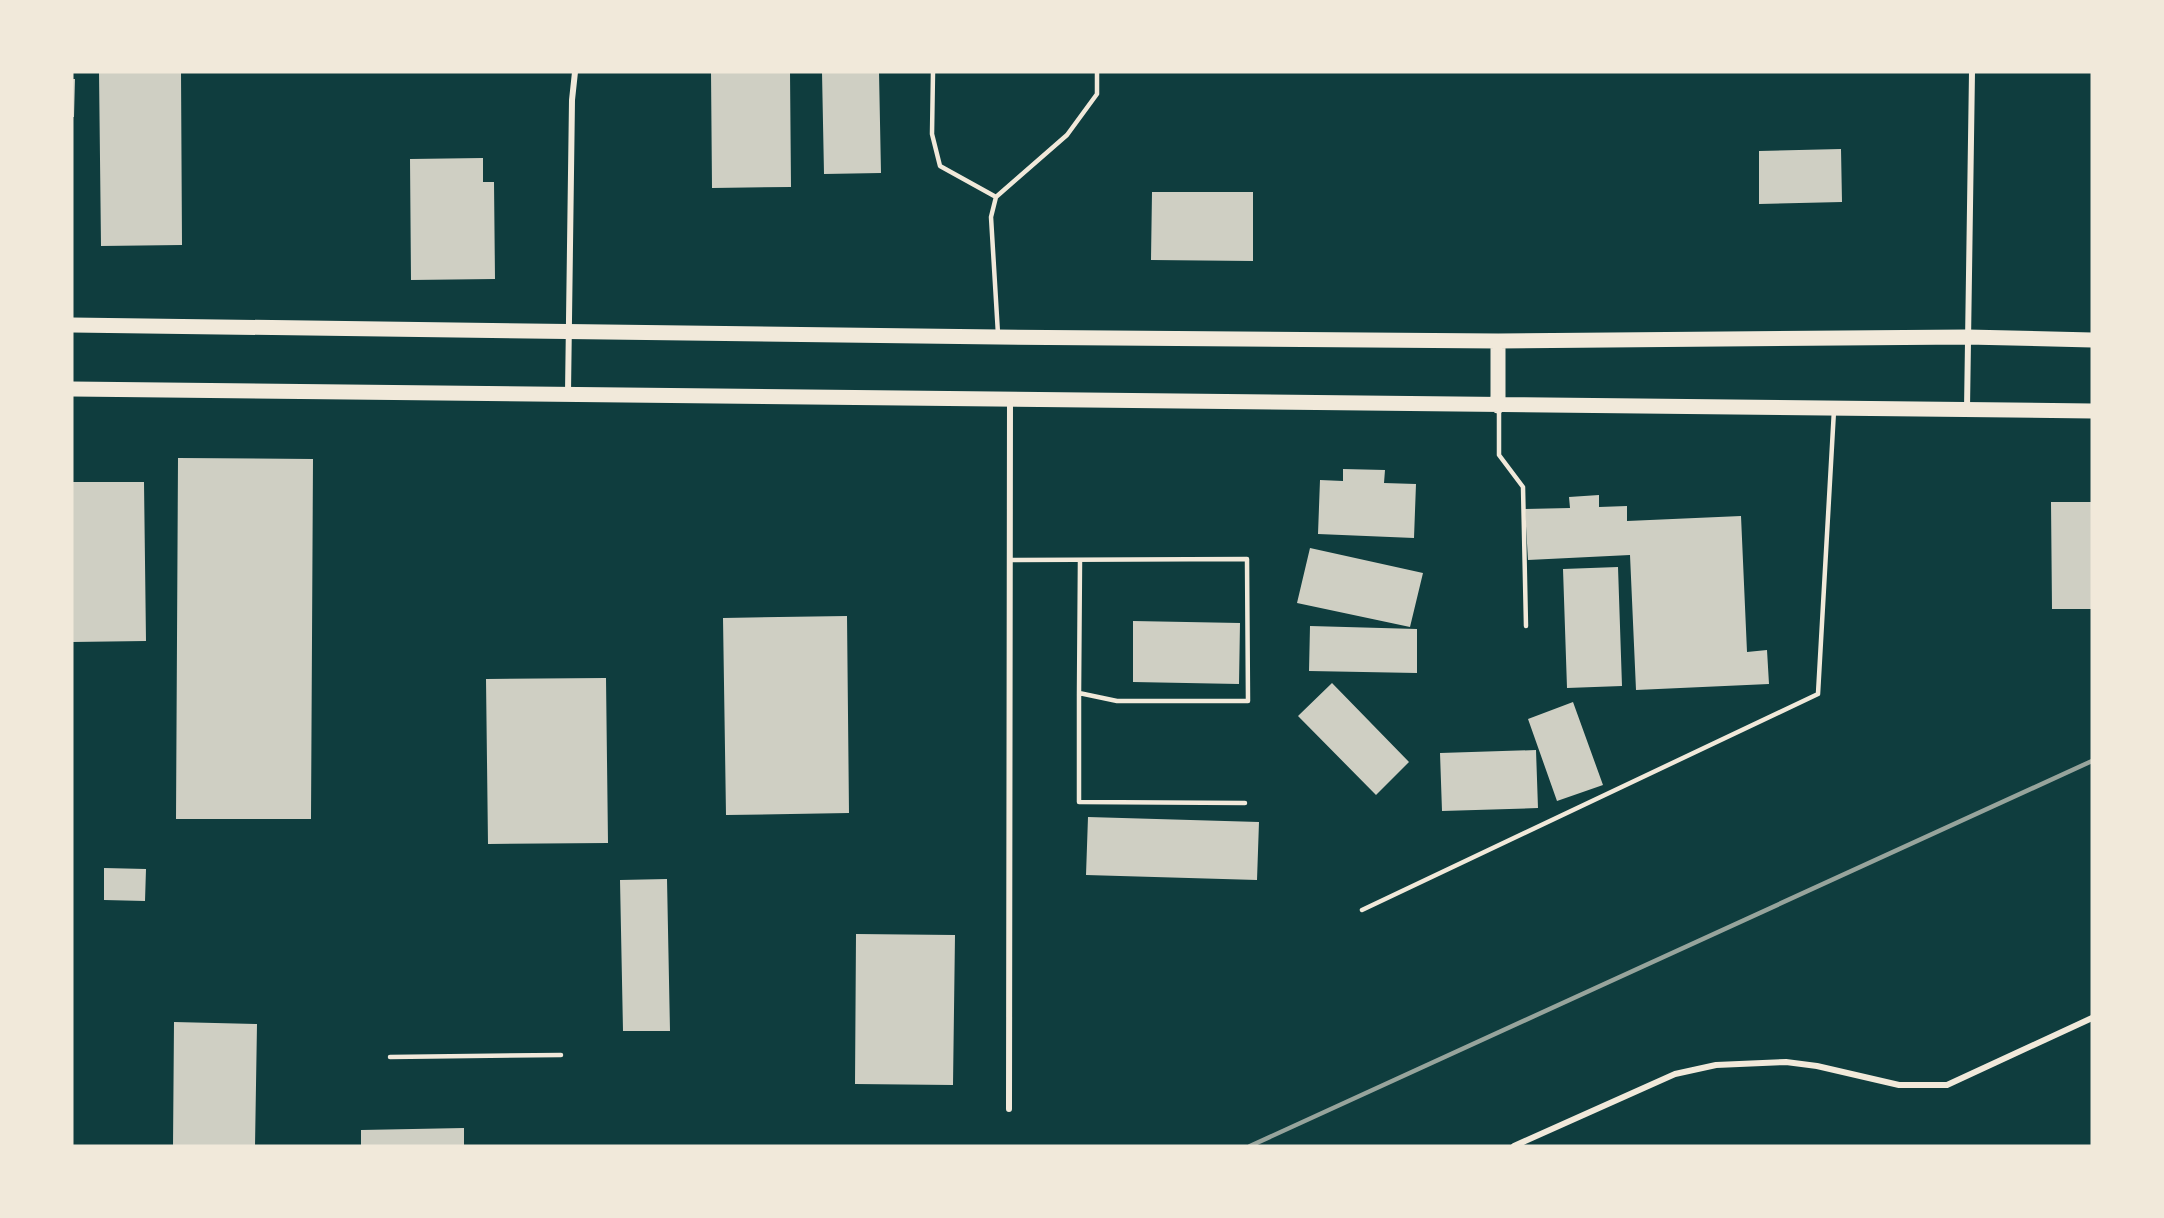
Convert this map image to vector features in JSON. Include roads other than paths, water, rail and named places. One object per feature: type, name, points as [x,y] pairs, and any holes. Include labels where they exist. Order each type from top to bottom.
[{"type":"main road","points":[[72,325],[998,337],[1498,340],[1967,337],[2092,340]]},
{"type":"main road","points":[[1498,340],[1498,406]]},
{"type":"main road","points":[[72,389],[2092,411]]},
{"type":"street","points":[[568,393],[567,331],[572,100],[575,72]]},
{"type":"street","points":[[1967,409],[1972,72]]},
{"type":"street","points":[[1009,1109],[1010,399]]},
{"type":"street","points":[[1514,1146],[1675,1074],[1716,1065],[1786,1062],[1817,1066],[1899,1085],[1947,1085],[2092,1018]]},
{"type":"lane","points":[[933,72],[932,134],[940,166],[996,197]]},
{"type":"lane","points":[[998,337],[991,217],[996,197],[1067,135],[1097,94],[1097,72]]},
{"type":"lane","points":[[1498,406],[1499,456],[1523,487],[1526,626]]},
{"type":"lane","points":[[1362,910],[1818,694],[1834,408]]},
{"type":"lane","points":[[1010,560],[1247,559],[1248,700],[1117,700],[1079,693]]},
{"type":"lane","points":[[1080,560],[1079,802],[1245,803]]},
{"type":"lane","points":[[390,1057],[561,1055]]},
{"type":"railway","points":[[1250,1146],[2092,761]]}]
